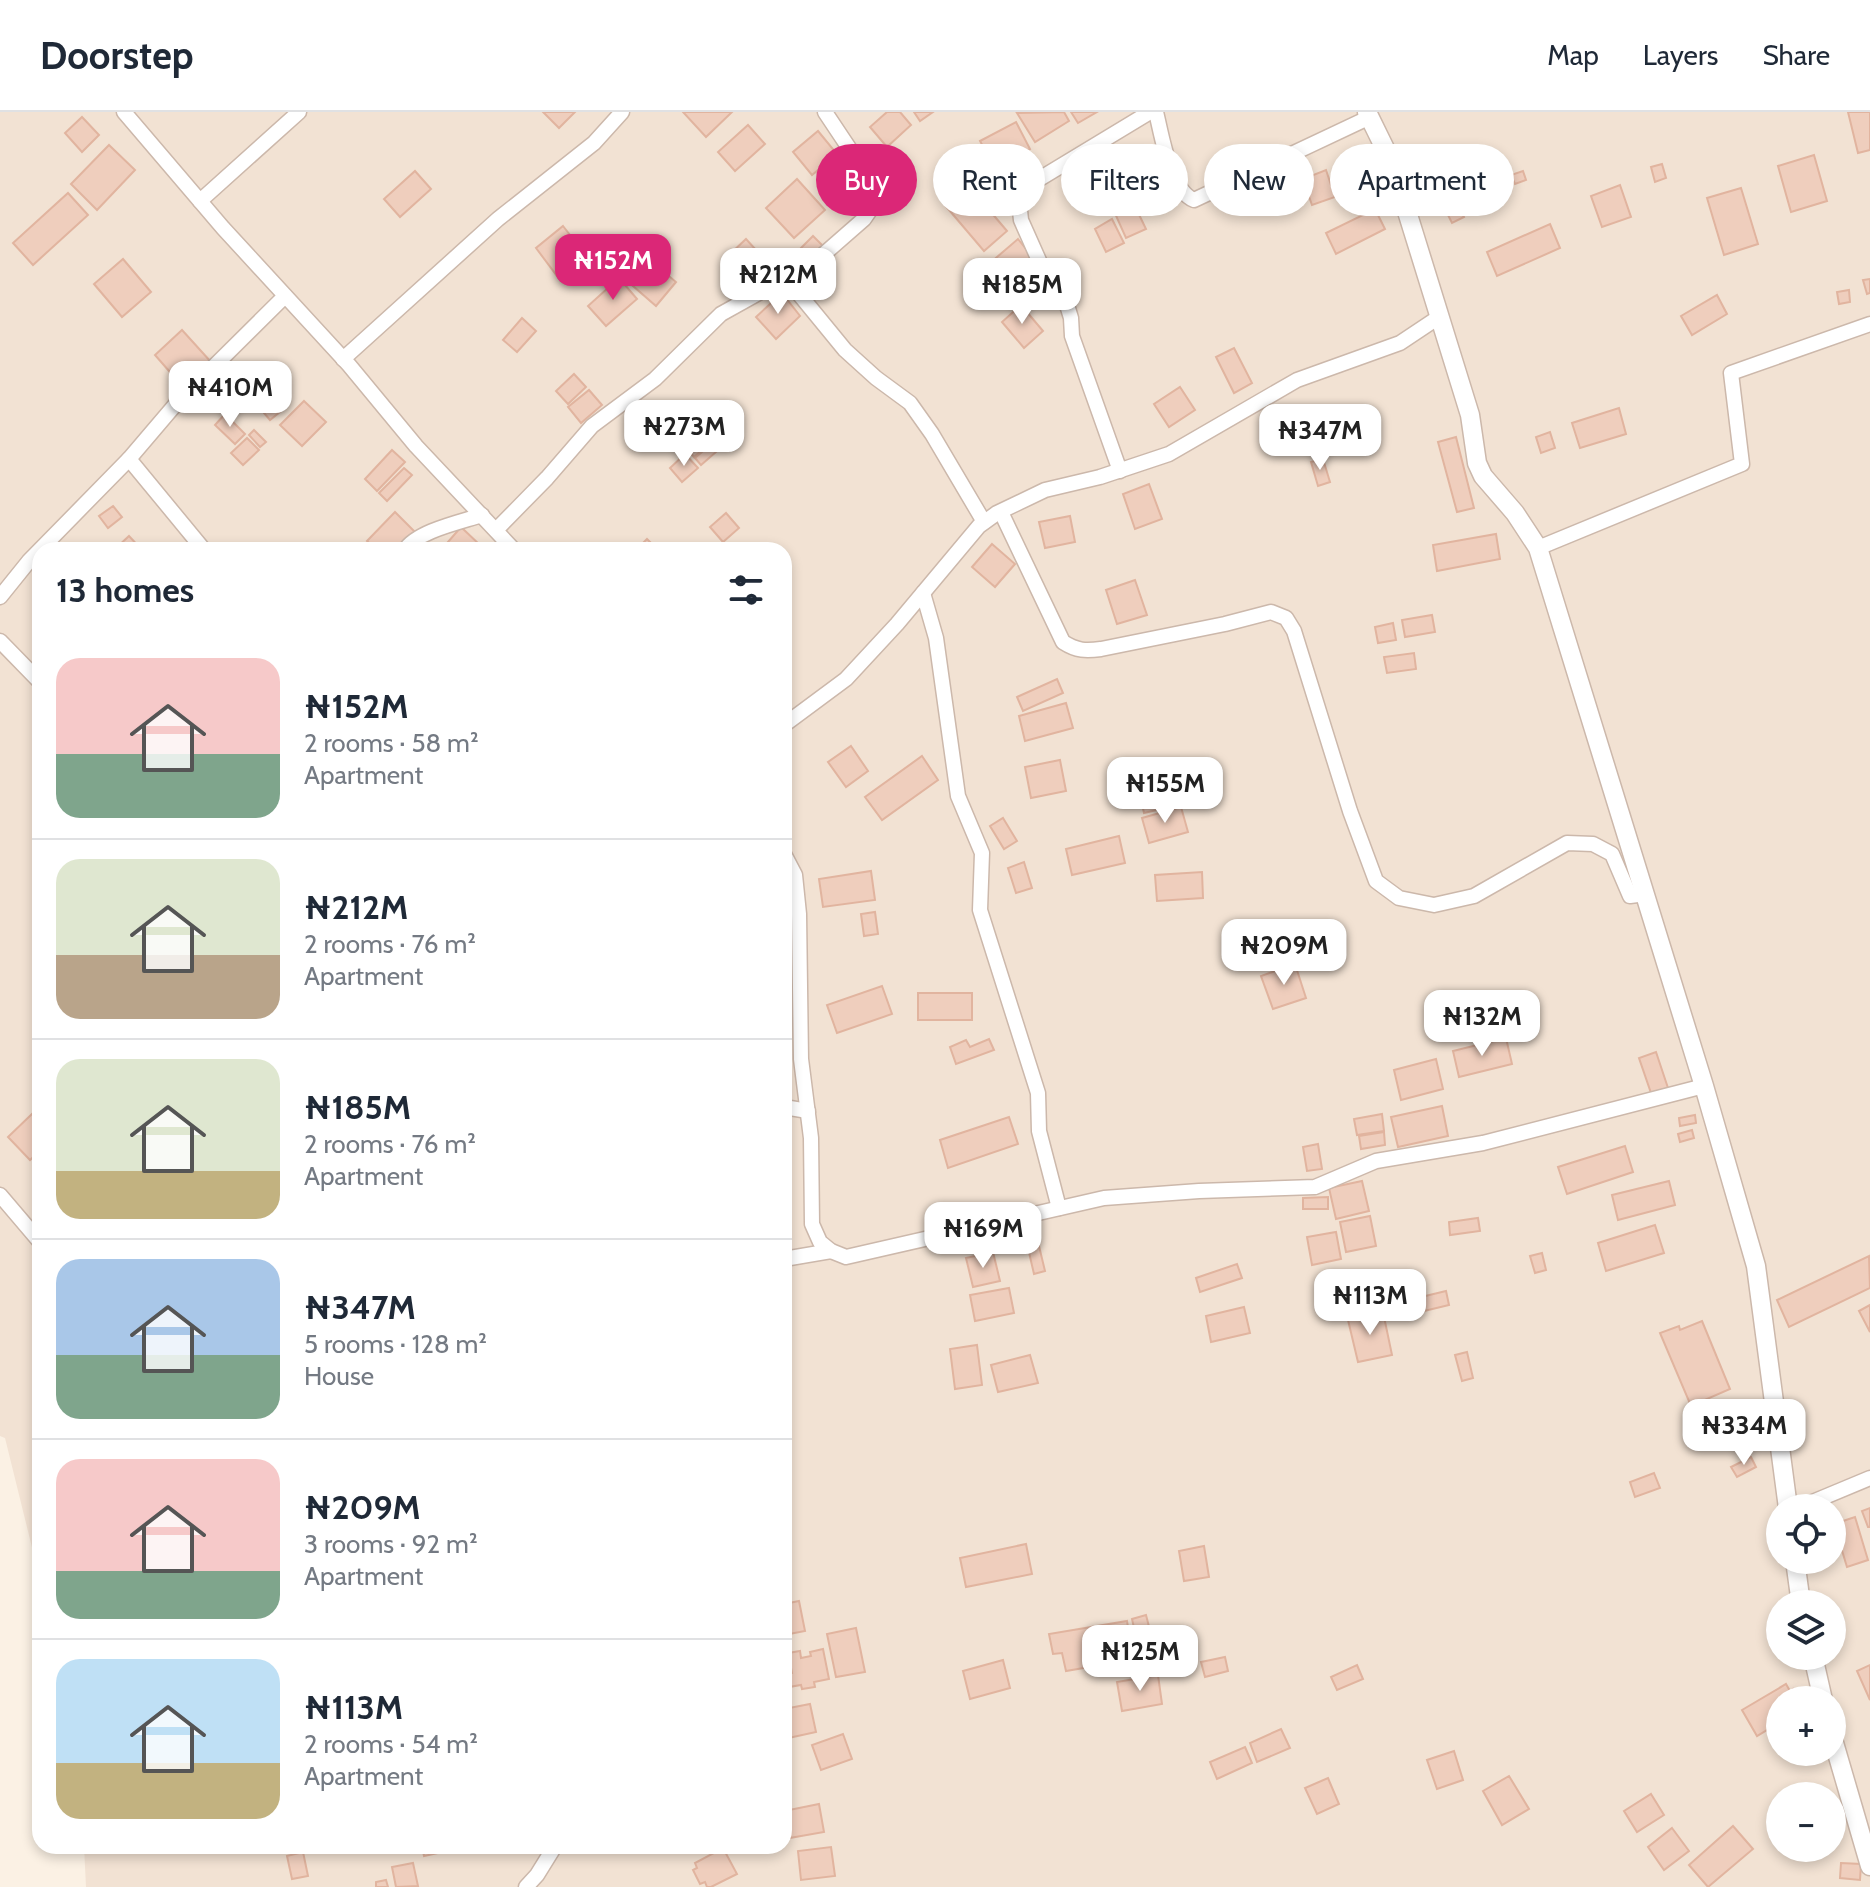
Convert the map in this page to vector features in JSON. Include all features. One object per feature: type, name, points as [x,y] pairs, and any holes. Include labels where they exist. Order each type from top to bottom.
[{"type":"street","points":[[124,112],[416,446],[508,542]]},
{"type":"street","points":[[200,201],[299,112]]},
{"type":"street","points":[[343,359],[498,219],[594,143],[622,112]]},
{"type":"street","points":[[497,529],[592,426],[655,379],[721,314],[816,261],[864,219],[873,206],[873,184],[825,112]]},
{"type":"street","points":[[1120,471],[1072,336],[1067,305],[1045,274],[1021,220],[1019,201],[1036,181],[1153,112],[1174,178],[1185,196],[1194,200],[1367,115],[1392,163],[1470,415],[1477,463],[1483,476],[1515,513],[1538,548],[1704,1086],[1756,1266],[1786,1494]]},
{"type":"street","points":[[786,278],[845,350],[910,403],[984,522]]},
{"type":"street","points":[[48,542],[129,459],[175,405],[285,296]]},
{"type":"street","points":[[792,719],[846,679],[984,522],[1045,490],[1120,471],[1169,454],[1297,380],[1400,343],[1439,317]]},
{"type":"street","points":[[1538,548],[1742,464],[1731,373],[1870,324]]},
{"type":"street","points":[[129,459],[197,542]]},
{"type":"street","points":[[1001,512],[1063,642],[1082,651],[1189,632],[1271,612],[1286,618],[1294,631],[1350,811],[1376,881],[1399,898],[1434,905],[1474,896],[1567,843],[1593,844],[1612,854],[1630,896],[1645,894]]},
{"type":"street","points":[[413,542],[442,528],[482,515]]},
{"type":"street","points":[[0,597],[32,558]]},
{"type":"street","points":[[923,593],[936,638],[958,796],[982,853],[980,910],[1038,1093],[1039,1131],[1059,1208]]},
{"type":"street","points":[[0,641],[32,674]]},
{"type":"street","points":[[792,869],[799,914],[801,1059],[811,1138],[812,1224],[820,1242],[846,1257],[1104,1198],[1315,1187],[1376,1161],[1483,1143],[1704,1086]]},
{"type":"street","points":[[792,1108],[808,1111]]},
{"type":"street","points":[[0,1195],[32,1233]]},
{"type":"street","points":[[792,1258],[831,1251]]},
{"type":"street","points":[[1832,1494],[1870,1478]]},
{"type":"street","points":[[1841,1766],[1870,1866]]},
{"type":"street","points":[[526,1887],[550,1854]]},
{"type":"shaded area","points":[[0,112],[1870,112],[1870,1887],[86,1887],[84,1854],[792,1854],[792,542],[32,542],[32,1548],[5,1438],[0,1436]]},
{"type":"building","points":[[543,112],[575,112],[559,128]]},
{"type":"building","points":[[683,112],[732,112],[706,137]]},
{"type":"building","points":[[887,112],[900,112],[911,125],[890,144],[884,144],[870,127]]},
{"type":"building","points":[[914,112],[933,112],[920,121]]},
{"type":"building","points":[[1064,112],[1069,121],[1035,142],[1017,113]]},
{"type":"building","points":[[1071,112],[1097,112],[1078,123]]},
{"type":"building","points":[[1848,112],[1870,112],[1870,150],[1858,153]]},
{"type":"building","points":[[82,117],[99,135],[82,152],[65,133]]},
{"type":"building","points":[[1016,122],[1027,144],[982,144],[980,141]]},
{"type":"building","points":[[748,125],[765,144],[735,171],[718,152]]},
{"type":"building","points":[[818,131],[829,144],[816,144],[816,172],[812,175],[793,152]]},
{"type":"building","points":[[109,145],[135,170],[97,210],[71,184]]},
{"type":"building","points":[[1814,155],[1827,201],[1791,212],[1778,166]]},
{"type":"building","points":[[1662,164],[1666,178],[1655,182],[1651,167]]},
{"type":"building","points":[[1326,170],[1330,199],[1314,204],[1314,175]]},
{"type":"building","points":[[415,171],[431,189],[400,217],[384,199]]},
{"type":"building","points":[[1523,171],[1526,180],[1515,184],[1514,174]]},
{"type":"building","points":[[797,179],[816,200],[818,216],[794,238],[766,208]]},
{"type":"building","points":[[1620,185],[1631,217],[1602,227],[1591,196]]},
{"type":"building","points":[[1741,188],[1758,244],[1724,255],[1707,198]]},
{"type":"building","points":[[68,193],[88,215],[33,265],[13,243]]},
{"type":"building","points":[[954,216],[994,216],[1007,231],[984,251]]},
{"type":"building","points":[[1116,216],[1140,216],[1146,229],[1126,238]]},
{"type":"building","points":[[1361,216],[1378,216],[1385,229],[1336,254],[1326,233]]},
{"type":"building","points":[[1448,216],[1464,216],[1464,217],[1452,223]]},
{"type":"building","points":[[1112,219],[1124,243],[1106,252],[1095,229]]},
{"type":"building","points":[[1550,224],[1560,248],[1497,276],[1487,252]]},
{"type":"building","points":[[563,226],[588,258],[560,280],[536,248]]},
{"type":"building","points":[[813,236],[823,246],[809,260],[799,250]]},
{"type":"building","points":[[746,239],[767,262],[751,277],[730,254]]},
{"type":"building","points":[[1018,239],[1034,259],[1007,282],[990,263]]},
{"type":"building","points":[[644,255],[676,282],[656,306],[625,279]]},
{"type":"building","points":[[123,259],[151,292],[122,317],[94,284]]},
{"type":"building","points":[[619,278],[637,299],[606,326],[588,306]]},
{"type":"building","points":[[1870,279],[1870,293],[1867,294],[1863,280]]},
{"type":"building","points":[[1849,290],[1850,302],[1839,304],[1837,292]]},
{"type":"building","points":[[782,293],[800,316],[776,339],[756,317]]},
{"type":"building","points":[[1717,295],[1727,314],[1692,335],[1681,316]]},
{"type":"building","points":[[1021,305],[1043,331],[1024,348],[1002,322]]},
{"type":"building","points":[[522,318],[536,331],[517,352],[503,340]]},
{"type":"building","points":[[182,330],[211,362],[183,387],[155,355]]},
{"type":"building","points":[[1234,348],[1252,383],[1234,393],[1216,357]]},
{"type":"building","points":[[249,364],[286,407],[270,420],[234,378]]},
{"type":"building","points":[[574,374],[586,387],[568,404],[556,391]]},
{"type":"building","points":[[1180,387],[1195,410],[1169,427],[1154,404]]},
{"type":"building","points":[[589,390],[602,405],[581,423],[568,407]]},
{"type":"building","points":[[304,401],[326,422],[302,446],[280,425]]},
{"type":"building","points":[[1619,408],[1626,434],[1580,448],[1572,423]]},
{"type":"building","points":[[225,414],[245,434],[235,444],[215,425]]},
{"type":"building","points":[[690,421],[709,444],[694,457],[674,435]]},
{"type":"building","points":[[254,430],[266,442],[260,447],[249,435]]},
{"type":"building","points":[[1550,432],[1555,448],[1541,453],[1536,437]]},
{"type":"building","points":[[1456,437],[1474,508],[1457,512],[1438,442]]},
{"type":"building","points":[[247,438],[259,450],[243,465],[231,453]]},
{"type":"building","points":[[710,445],[716,452],[701,465],[695,458]]},
{"type":"building","points":[[392,450],[405,462],[377,491],[365,479]]},
{"type":"building","points":[[685,454],[698,468],[682,482],[670,468]]},
{"type":"building","points":[[1323,459],[1330,482],[1318,486],[1311,462]]},
{"type":"building","points":[[404,468],[412,475],[387,501],[379,493]]},
{"type":"building","points":[[1149,484],[1162,519],[1135,529],[1123,494]]},
{"type":"building","points":[[113,506],[122,517],[108,528],[99,516]]},
{"type":"building","points":[[395,512],[416,533],[406,542],[367,541]]},
{"type":"building","points":[[726,513],[739,528],[723,542],[710,527]]},
{"type":"building","points":[[1070,516],[1075,542],[1045,548],[1039,522]]},
{"type":"building","points":[[461,527],[477,542],[448,542]]},
{"type":"building","points":[[1496,534],[1500,559],[1437,571],[1433,545]]},
{"type":"building","points":[[992,544],[1015,564],[995,587],[972,567]]},
{"type":"building","points":[[1135,580],[1147,615],[1117,624],[1106,590]]},
{"type":"building","points":[[1432,615],[1435,632],[1405,637],[1402,620]]},
{"type":"building","points":[[1393,623],[1396,640],[1378,643],[1375,627]]},
{"type":"building","points":[[1414,653],[1416,669],[1387,673],[1384,657]]},
{"type":"building","points":[[1057,679],[1063,693],[1023,711],[1017,697]]},
{"type":"building","points":[[1066,703],[1073,728],[1025,741],[1019,716]]},
{"type":"building","points":[[851,746],[868,771],[846,787],[828,762]]},
{"type":"building","points":[[922,756],[938,780],[882,820],[865,797]]},
{"type":"building","points":[[1060,760],[1066,791],[1031,798],[1025,767]]},
{"type":"building","points":[[1155,782],[1161,809],[1144,813],[1138,786]]},
{"type":"building","points":[[1181,807],[1188,832],[1149,843],[1142,818]]},
{"type":"building","points":[[1003,818],[1017,841],[1004,849],[990,826]]},
{"type":"building","points":[[1119,836],[1125,863],[1072,875],[1066,849]]},
{"type":"building","points":[[1024,862],[1032,888],[1016,893],[1008,868]]},
{"type":"building","points":[[871,871],[875,900],[823,907],[819,879]]},
{"type":"building","points":[[1202,872],[1203,898],[1157,901],[1155,875]]},
{"type":"building","points":[[875,912],[878,934],[864,936],[861,914]]},
{"type":"building","points":[[1295,964],[1306,998],[1273,1009],[1261,976]]},
{"type":"building","points":[[882,986],[892,1014],[837,1033],[827,1005]]},
{"type":"building","points":[[918,993],[972,993],[972,1020],[918,1020]]},
{"type":"building","points":[[1506,1038],[1512,1064],[1459,1077],[1453,1051]]},
{"type":"building","points":[[989,1039],[994,1050],[956,1064],[950,1047],[966,1040],[970,1047]]},
{"type":"building","points":[[1656,1052],[1668,1088],[1651,1093],[1639,1058]]},
{"type":"building","points":[[1436,1059],[1443,1089],[1401,1100],[1394,1070]]},
{"type":"building","points":[[1442,1106],[1448,1136],[1398,1147],[1391,1117]]},
{"type":"building","points":[[32,1114],[32,1158],[30,1160],[8,1137]]},
{"type":"building","points":[[1382,1114],[1384,1131],[1357,1135],[1354,1119]]},
{"type":"building","points":[[1695,1115],[1696,1123],[1680,1126],[1679,1118]]},
{"type":"building","points":[[1009,1117],[1018,1144],[948,1168],[940,1140]]},
{"type":"building","points":[[1692,1130],[1694,1138],[1680,1142],[1678,1134]]},
{"type":"building","points":[[1384,1132],[1385,1145],[1361,1149],[1359,1136]]},
{"type":"building","points":[[1318,1144],[1322,1169],[1307,1171],[1303,1147]]},
{"type":"building","points":[[1625,1146],[1633,1172],[1567,1194],[1558,1167]]},
{"type":"building","points":[[1362,1181],[1369,1211],[1336,1219],[1329,1188]]},
{"type":"building","points":[[1669,1181],[1675,1205],[1618,1220],[1612,1195]]},
{"type":"building","points":[[1328,1197],[1328,1209],[1303,1209],[1303,1198]]},
{"type":"building","points":[[1370,1216],[1376,1246],[1346,1252],[1340,1222]]},
{"type":"building","points":[[1478,1218],[1480,1231],[1450,1235],[1449,1222]]},
{"type":"building","points":[[1655,1225],[1664,1253],[1606,1271],[1598,1243]]},
{"type":"building","points":[[1023,1227],[1026,1240],[999,1246],[997,1233]]},
{"type":"building","points":[[1336,1232],[1341,1259],[1312,1265],[1307,1237]]},
{"type":"building","points":[[1039,1246],[1045,1271],[1034,1274],[1028,1248]]},
{"type":"building","points":[[993,1252],[1000,1281],[973,1287],[966,1258]]},
{"type":"building","points":[[1542,1253],[1546,1270],[1535,1273],[1530,1256]]},
{"type":"building","points":[[1869,1256],[1870,1288],[1789,1327],[1777,1300]]},
{"type":"building","points":[[1237,1264],[1242,1278],[1200,1292],[1196,1278]]},
{"type":"building","points":[[1378,1282],[1381,1303],[1333,1312],[1329,1290]]},
{"type":"building","points":[[1009,1288],[1014,1313],[975,1321],[970,1295]]},
{"type":"building","points":[[1446,1291],[1449,1305],[1420,1312],[1417,1298]]},
{"type":"building","points":[[1870,1305],[1870,1332],[1859,1311]]},
{"type":"building","points":[[1244,1307],[1250,1333],[1211,1342],[1206,1316]]},
{"type":"building","points":[[1383,1312],[1392,1355],[1358,1362],[1348,1320]]},
{"type":"building","points":[[1702,1321],[1730,1389],[1691,1406],[1660,1333],[1679,1326],[1680,1330]]},
{"type":"building","points":[[977,1345],[982,1385],[955,1389],[950,1349]]},
{"type":"building","points":[[1467,1352],[1473,1378],[1462,1381],[1455,1355]]},
{"type":"building","points":[[1030,1355],[1038,1383],[998,1392],[991,1365]]},
{"type":"building","points":[[1751,1457],[1756,1467],[1737,1477],[1731,1467]]},
{"type":"building","points":[[1654,1473],[1660,1488],[1635,1497],[1630,1482]]},
{"type":"building","points":[[1870,1508],[1870,1527],[1868,1527],[1862,1511]]},
{"type":"building","points":[[1855,1517],[1868,1560],[1847,1567],[1846,1564],[1846,1520]]},
{"type":"building","points":[[1026,1544],[1032,1574],[966,1587],[960,1558]]},
{"type":"building","points":[[1204,1546],[1209,1577],[1184,1581],[1179,1551]]},
{"type":"building","points":[[799,1601],[805,1631],[792,1633],[792,1602]]},
{"type":"building","points":[[1146,1615],[1154,1646],[1139,1650],[1132,1619]]},
{"type":"building","points":[[1127,1621],[1130,1640],[1098,1646],[1101,1665],[1066,1671],[1062,1653],[1053,1654],[1049,1634]]},
{"type":"building","points":[[856,1628],[865,1672],[836,1677],[827,1634]]},
{"type":"building","points":[[823,1649],[829,1679],[814,1682],[815,1687],[792,1686],[792,1652],[800,1651],[801,1658],[811,1656],[810,1652]]},
{"type":"building","points":[[1225,1657],[1228,1671],[1205,1677],[1201,1662]]},
{"type":"building","points":[[1003,1660],[1010,1688],[970,1699],[963,1671]]},
{"type":"building","points":[[1357,1665],[1363,1679],[1337,1690],[1331,1677]]},
{"type":"building","points":[[1870,1665],[1870,1700],[1857,1671]]},
{"type":"building","points":[[1158,1675],[1162,1704],[1122,1711],[1117,1682]]},
{"type":"building","points":[[1766,1696],[1766,1731],[1757,1736],[1742,1710]]},
{"type":"building","points":[[810,1704],[816,1732],[792,1737],[792,1707]]},
{"type":"building","points":[[1281,1729],[1290,1748],[1257,1762],[1250,1743]]},
{"type":"building","points":[[843,1734],[852,1759],[821,1770],[812,1745]]},
{"type":"building","points":[[1245,1747],[1252,1763],[1217,1779],[1210,1762]]},
{"type":"building","points":[[1454,1751],[1463,1780],[1437,1789],[1427,1760]]},
{"type":"building","points":[[1509,1776],[1529,1809],[1502,1825],[1483,1791]]},
{"type":"building","points":[[1328,1778],[1339,1804],[1317,1814],[1305,1788]]},
{"type":"building","points":[[1651,1794],[1664,1815],[1637,1832],[1624,1811]]},
{"type":"building","points":[[819,1804],[824,1832],[792,1838],[792,1809]]},
{"type":"building","points":[[1733,1826],[1753,1849],[1708,1887],[1689,1865]]},
{"type":"building","points":[[1672,1828],[1689,1851],[1664,1870],[1648,1847]]},
{"type":"building","points":[[831,1847],[835,1876],[801,1880],[798,1851]]},
{"type":"building","points":[[303,1854],[308,1876],[292,1879],[287,1856]]},
{"type":"building","points":[[712,1854],[726,1854],[737,1874],[707,1887],[705,1882],[700,1884],[693,1870],[697,1868],[695,1863]]},
{"type":"building","points":[[413,1863],[418,1886],[396,1887],[392,1867]]},
{"type":"building","points":[[1841,1863],[1861,1864],[1860,1880],[1840,1878]]},
{"type":"building","points":[[386,1880],[388,1887],[376,1887],[376,1882]]}]
